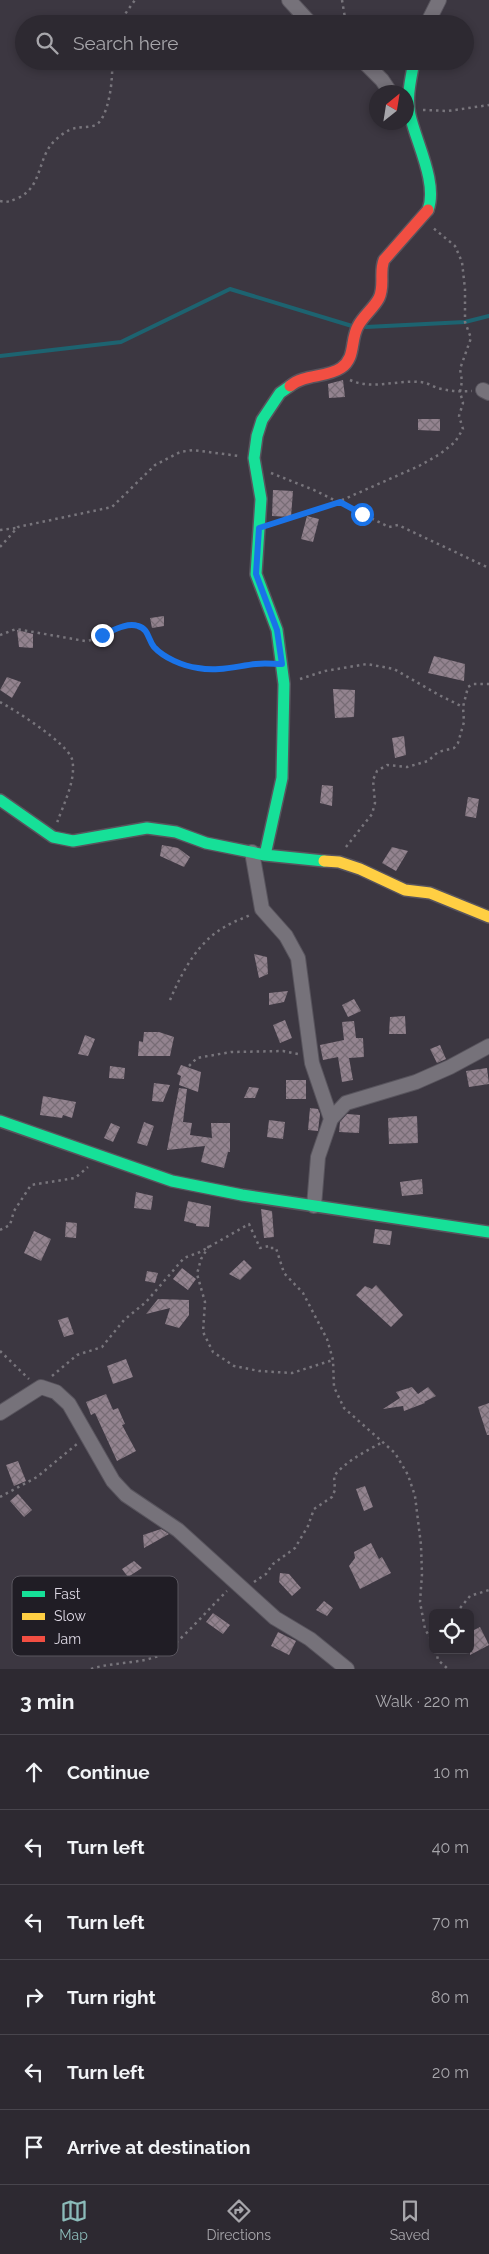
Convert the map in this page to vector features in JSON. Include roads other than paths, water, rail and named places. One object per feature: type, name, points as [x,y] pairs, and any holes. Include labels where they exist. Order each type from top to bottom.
[{"type":"street","points":[[289,0],[303,15]]},
{"type":"street","points":[[432,15],[439,0]]},
{"type":"street","points":[[372,70],[385,85]]},
{"type":"street","points":[[410,85],[412,70]]},
{"type":"street","points":[[331,1119],[312,1063],[298,958],[286,936],[262,909],[258,853],[282,778],[284,684],[277,630],[256,574],[261,499],[255,463],[257,436],[262,420],[280,392],[297,380],[338,370],[346,364],[351,354],[358,327],[379,298],[382,288],[381,267],[384,260],[427,211],[432,201],[426,167],[414,122]]},
{"type":"street","points":[[0,800],[53,837],[73,841],[147,828],[176,832],[206,843],[258,853],[339,862],[360,869],[382,881],[405,890],[430,893],[489,917]]},
{"type":"street","points":[[314,1206],[318,1157],[331,1119],[346,1102],[416,1082],[450,1067],[489,1046]]},
{"type":"street","points":[[0,1121],[172,1181],[314,1206],[489,1232]]},
{"type":"street","points":[[0,1413],[41,1387],[56,1392],[70,1404],[113,1480],[126,1495],[178,1530],[276,1618],[310,1639],[347,1669]]},
{"type":"waterway","points":[[0,356],[121,342],[230,289],[352,326]]},
{"type":"waterway","points":[[366,327],[465,322],[489,316]]}]
